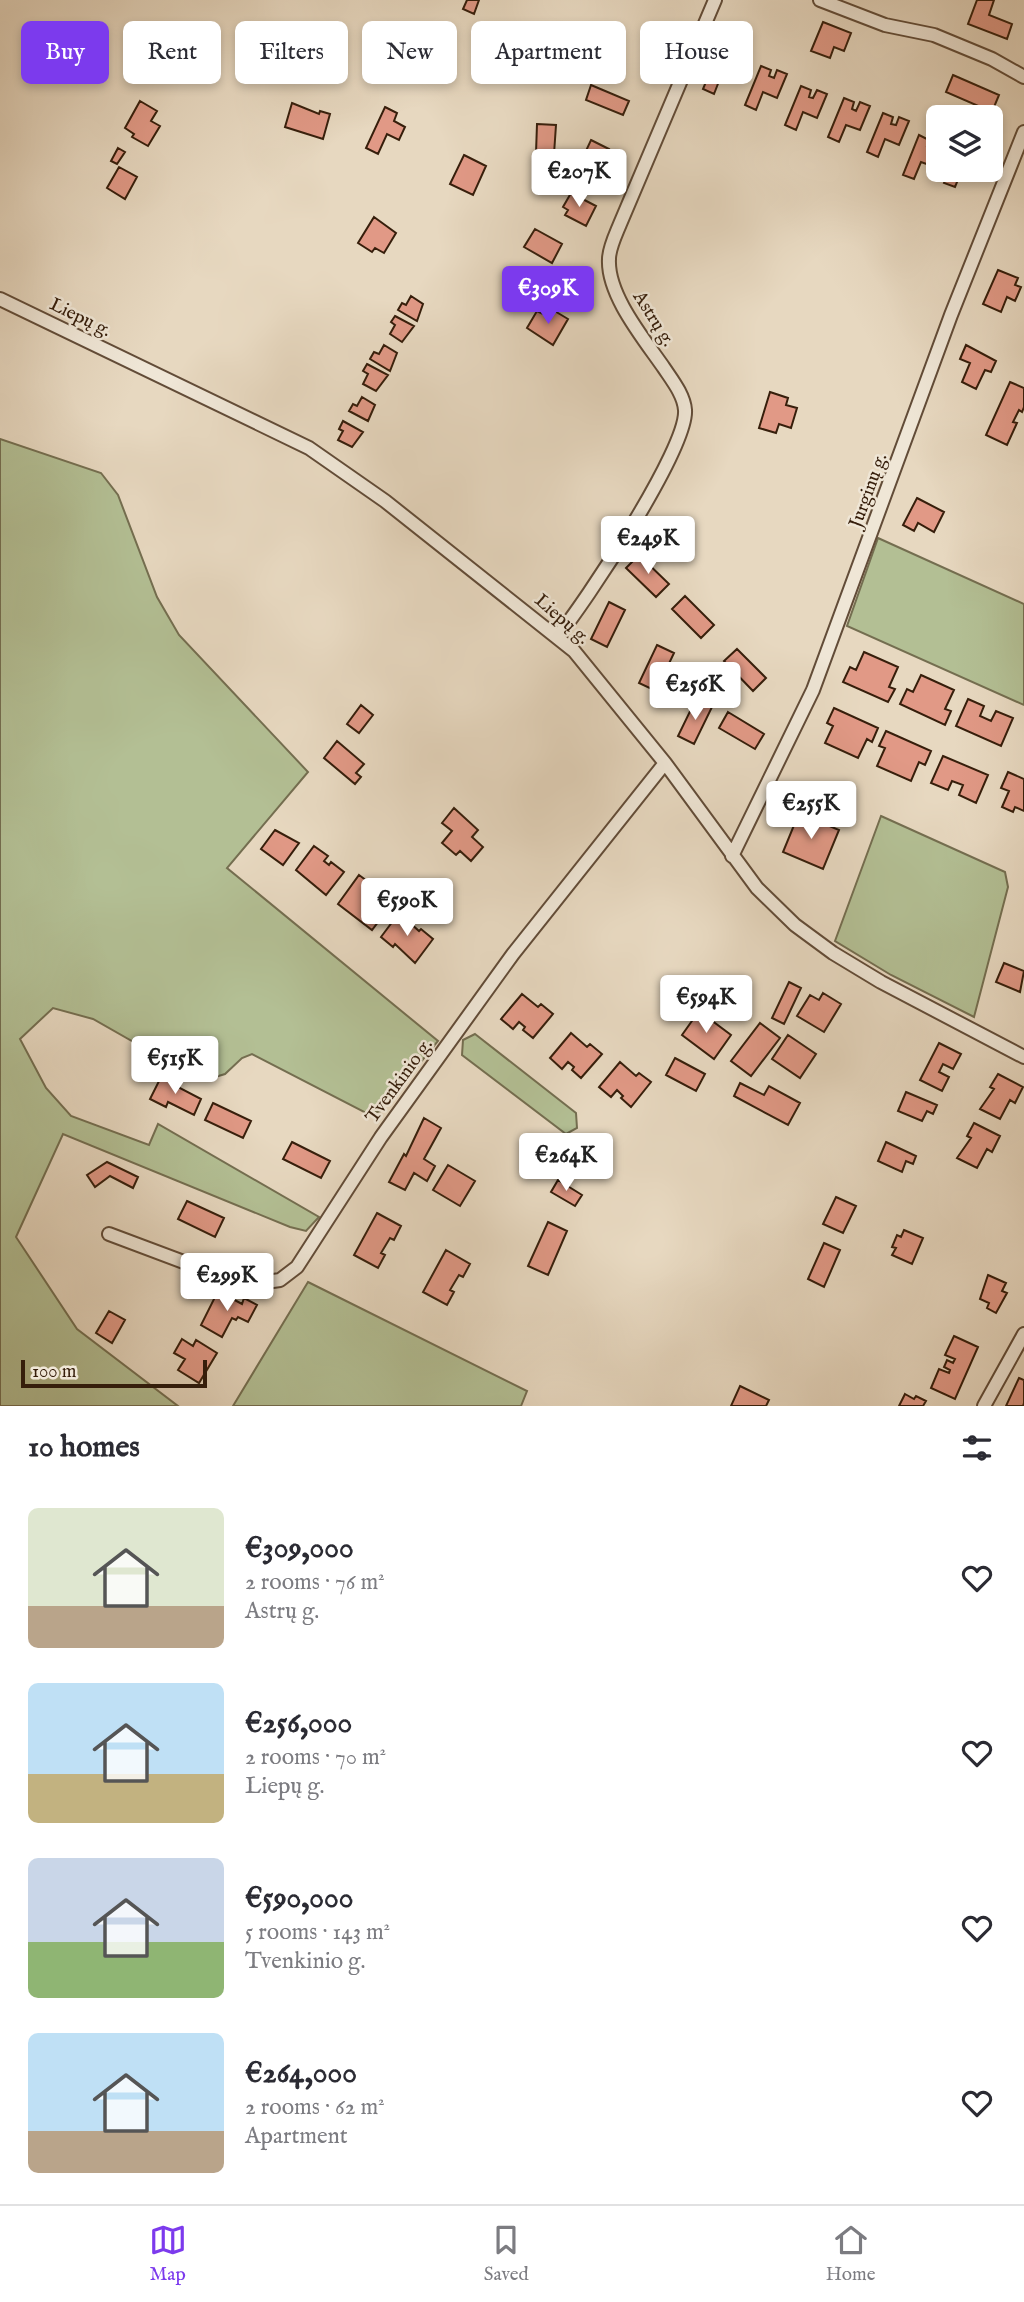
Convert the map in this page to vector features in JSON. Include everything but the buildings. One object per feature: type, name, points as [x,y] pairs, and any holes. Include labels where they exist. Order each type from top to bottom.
[{"type":"street","name":"Astrų g.","points":[[557,637],[580,609],[630,527],[671,458],[685,425],[685,407],[677,387],[635,326],[613,285],[608,258],[715,0]]},
{"type":"street","points":[[820,0],[885,25],[934,35],[992,59],[1024,77]]},
{"type":"street","name":"Jurginų g.","points":[[732,856],[814,690],[951,315],[1024,132]]},
{"type":"street","name":"Liepų g.","points":[[0,299],[309,448],[458,557],[575,651],[665,763],[757,888],[795,925],[833,953],[881,982],[1024,1057]]},
{"type":"street","name":"Tvenkinio g.","points":[[109,1234],[167,1254],[232,1282],[245,1284],[280,1280],[297,1267],[381,1137],[512,955],[665,763]]},
{"type":"street","points":[[984,1406],[1024,1334]]},
{"type":"green space","points":[[0,439],[101,473],[118,495],[157,597],[179,635],[308,772],[227,868],[438,1041],[381,1111],[368,1114],[252,1054],[242,1058],[225,1074],[202,1081],[93,1019],[53,1008],[20,1039],[46,1088],[71,1116],[149,1145],[158,1124],[319,1217],[306,1231],[290,1227],[63,1134],[16,1237],[77,1329],[178,1406],[0,1406]]},
{"type":"green space","points":[[878,538],[1024,604],[1024,705],[847,626]]},
{"type":"green space","points":[[881,816],[1005,872],[1008,887],[974,1017],[891,975],[835,941]]},
{"type":"green space","points":[[475,1034],[576,1113],[577,1128],[566,1134],[462,1055],[463,1040]]},
{"type":"green space","points":[[308,1282],[527,1391],[521,1406],[233,1406]]}]
